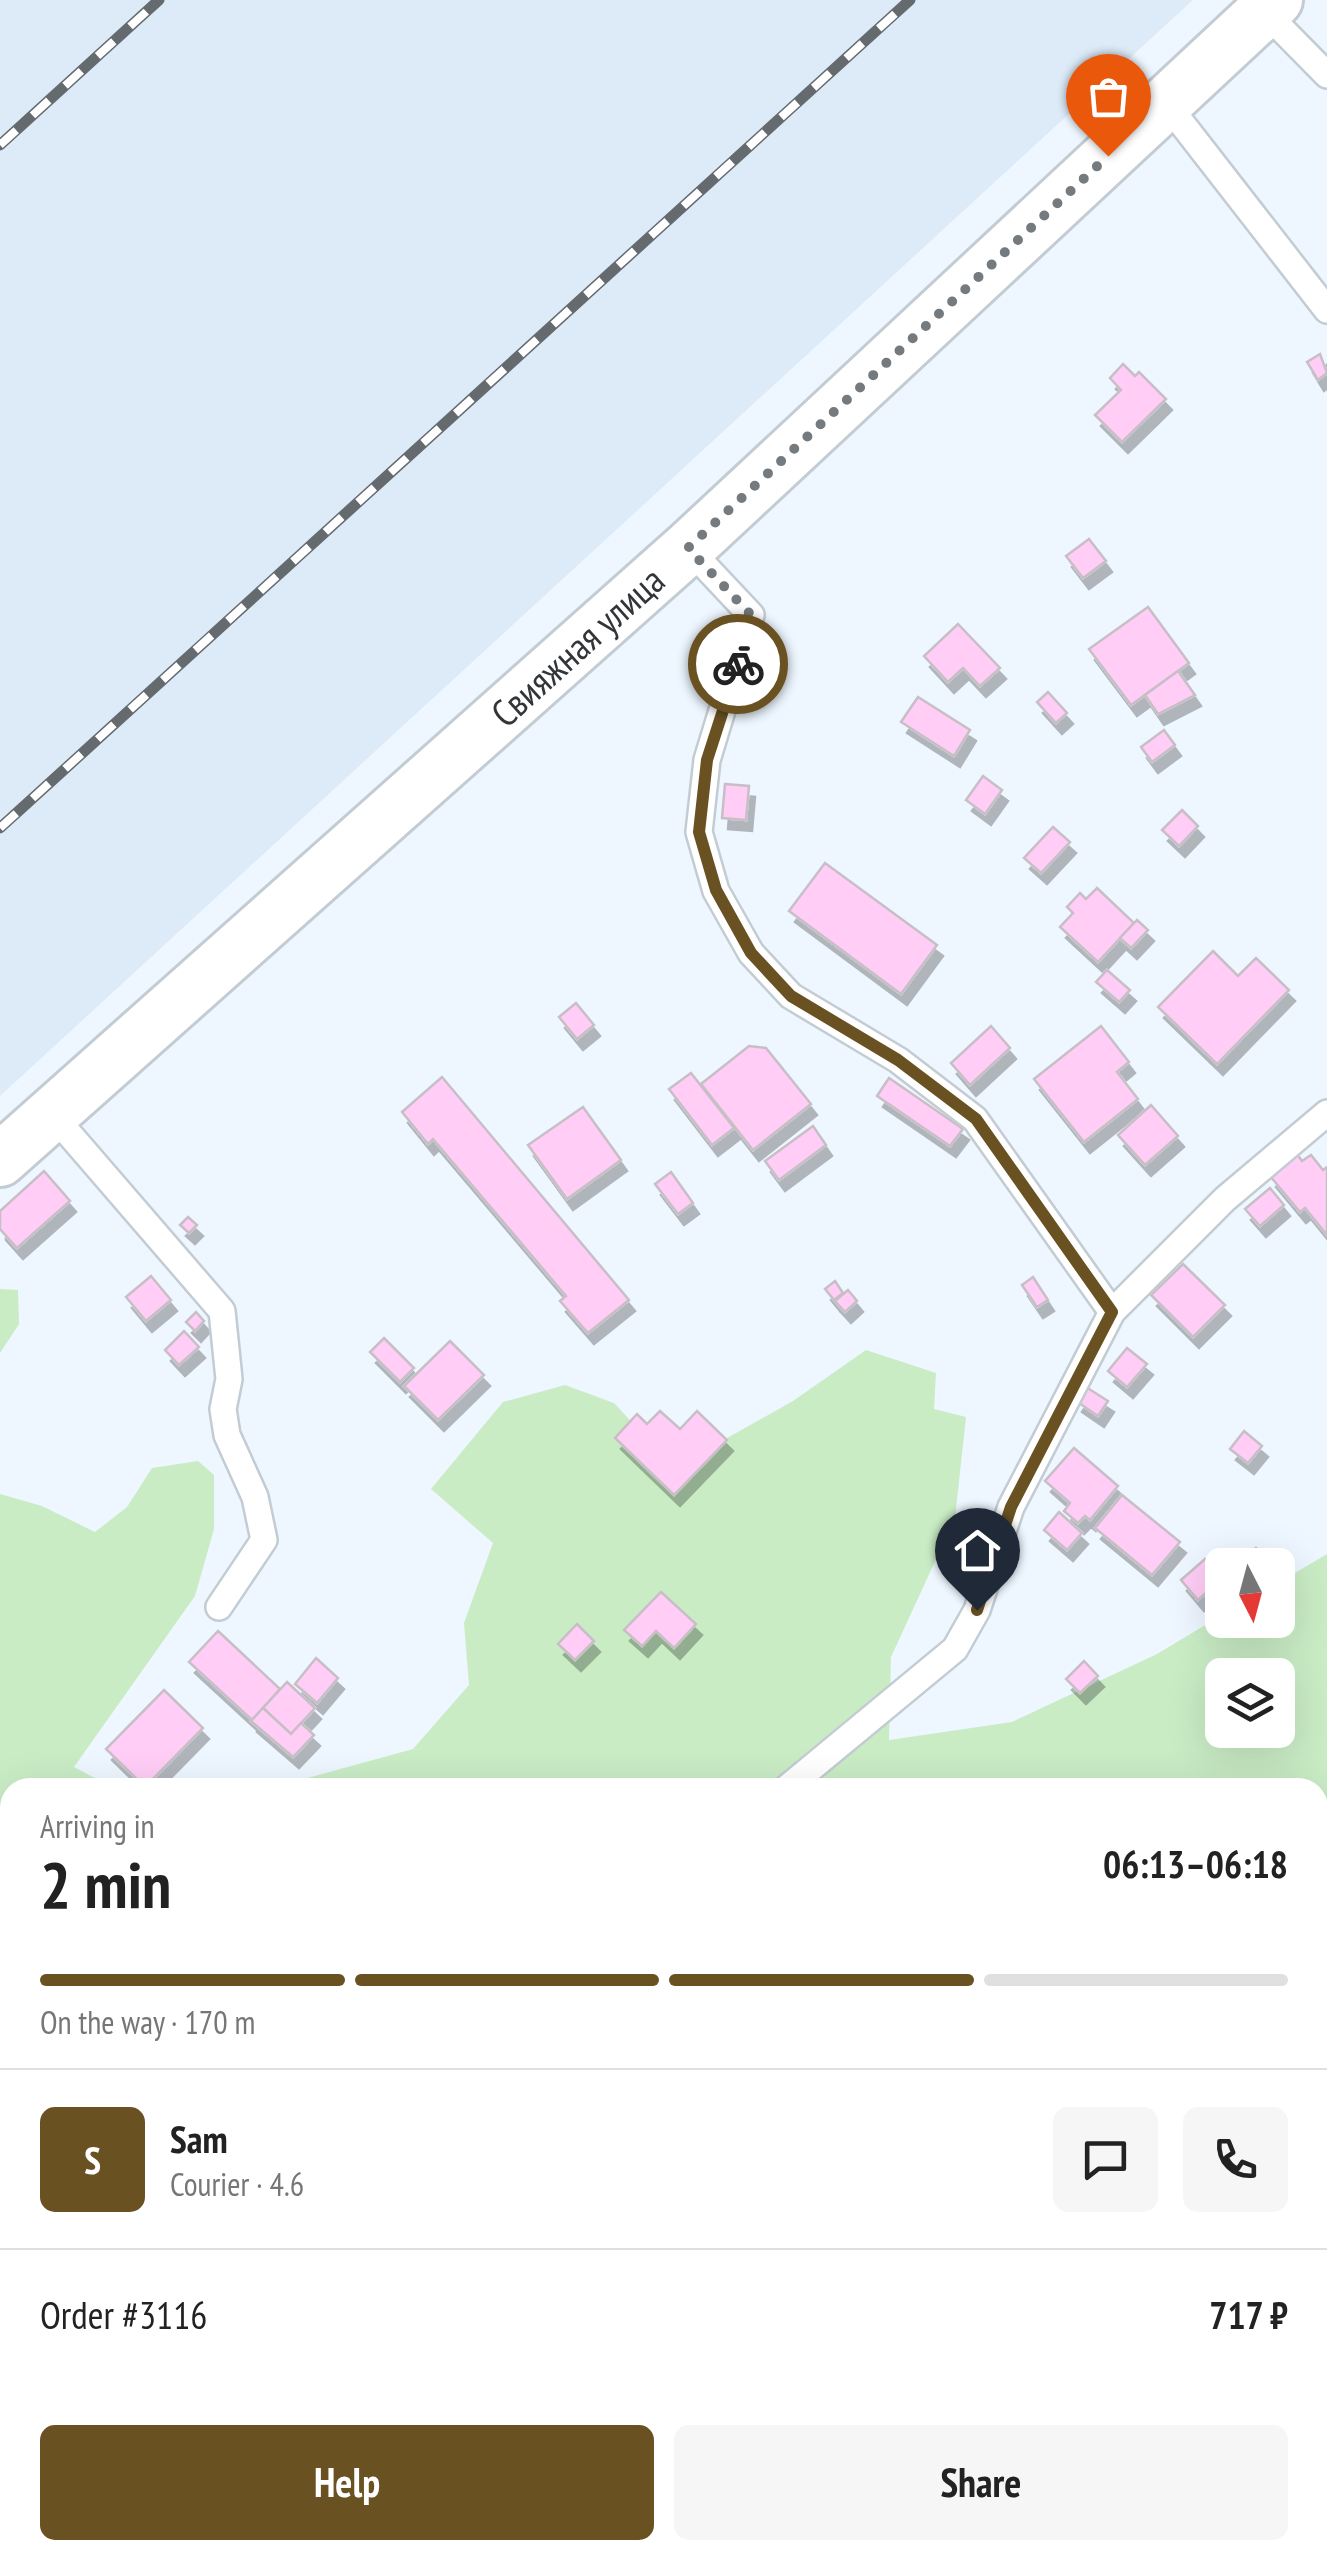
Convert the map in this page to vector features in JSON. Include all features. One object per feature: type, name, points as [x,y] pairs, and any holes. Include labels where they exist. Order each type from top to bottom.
[{"type":"street","name":"Свияжная улица","points":[[0,1160],[688,548],[1270,6]]},
{"type":"lane","points":[[1270,6],[1327,75]]},
{"type":"lane","points":[[1166,103],[1327,310]]},
{"type":"lane","points":[[688,548],[751,615],[707,760],[699,832],[716,890],[751,953],[791,996],[898,1060],[976,1119],[1112,1312]]},
{"type":"lane","points":[[799,1778],[955,1649],[977,1610],[1011,1507],[1112,1312],[1225,1199],[1327,1113]]},
{"type":"lane","points":[[52,1114],[222,1311],[229,1379],[224,1409],[227,1435],[255,1497],[264,1540],[219,1607]]},
{"type":"shaded area","points":[[0,0],[1193,0],[0,1096]]},
{"type":"green space","points":[[0,1289],[18,1290],[19,1324],[0,1353]]},
{"type":"green space","points":[[866,1350],[936,1373],[934,1409],[966,1417],[955,1518],[891,1657],[889,1740],[1012,1722],[1157,1654],[1205,1625],[1205,1638],[1295,1638],[1295,1573],[1327,1554],[1327,1778],[308,1778],[413,1749],[469,1685],[464,1623],[493,1543],[431,1489],[503,1402],[565,1385],[614,1403],[674,1468],[793,1401]]},
{"type":"green space","points":[[198,1461],[214,1475],[214,1529],[195,1596],[74,1767],[95,1778],[0,1778],[0,1494],[42,1506],[95,1532],[127,1507],[152,1468]]},
{"type":"building","points":[[1320,354],[1327,373],[1318,380],[1307,362]]},
{"type":"building","points":[[1123,364],[1135,376],[1139,372],[1166,399],[1122,442],[1095,415],[1121,390],[1110,378]]},
{"type":"building","points":[[1089,539],[1106,561],[1083,578],[1066,556]]},
{"type":"building","points":[[1148,607],[1189,663],[1131,705],[1089,649]]},
{"type":"building","points":[[958,624],[1000,668],[980,686],[963,668],[948,682],[924,656]]},
{"type":"building","points":[[1178,671],[1195,695],[1158,714],[1145,695]]},
{"type":"building","points":[[1048,692],[1067,713],[1056,723],[1037,702]]},
{"type":"building","points":[[918,697],[970,730],[954,756],[901,722]]},
{"type":"building","points":[[1164,730],[1175,745],[1152,762],[1141,747]]},
{"type":"building","points":[[983,776],[1002,790],[985,814],[966,800]]},
{"type":"building","points":[[725,784],[749,786],[746,820],[722,818]]},
{"type":"building","points":[[1182,810],[1198,826],[1179,846],[1162,830]]},
{"type":"building","points":[[1053,827],[1070,842],[1041,873],[1024,858]]},
{"type":"building","points":[[825,863],[937,945],[901,994],[789,911]]},
{"type":"building","points":[[1097,888],[1134,923],[1098,962],[1060,927],[1073,913],[1067,907],[1080,893],[1086,899]]},
{"type":"building","points":[[1137,920],[1148,930],[1131,948],[1120,938]]},
{"type":"building","points":[[1213,951],[1238,976],[1256,958],[1289,990],[1217,1064],[1158,1007]]},
{"type":"building","points":[[1107,970],[1130,990],[1119,1002],[1096,982]]},
{"type":"building","points":[[576,1003],[594,1025],[577,1039],[559,1017]]},
{"type":"building","points":[[991,1026],[1010,1048],[970,1085],[951,1063]]},
{"type":"building","points":[[1101,1026],[1129,1062],[1117,1072],[1138,1099],[1084,1142],[1034,1079]]},
{"type":"building","points":[[749,1046],[766,1048],[811,1104],[753,1150],[701,1084]]},
{"type":"building","points":[[691,1073],[734,1128],[712,1145],[669,1089]]},
{"type":"building","points":[[442,1077],[629,1300],[588,1333],[560,1301],[566,1296],[433,1139],[428,1144],[402,1112]]},
{"type":"building","points":[[889,1078],[963,1129],[950,1146],[877,1096]]},
{"type":"building","points":[[1151,1105],[1178,1136],[1145,1165],[1118,1135]]},
{"type":"building","points":[[583,1107],[621,1160],[567,1199],[528,1145]]},
{"type":"building","points":[[813,1126],[826,1145],[779,1180],[765,1161]]},
{"type":"building","points":[[1297,1154],[1302,1161],[1311,1155],[1323,1170],[1327,1167],[1327,1235],[1305,1208],[1300,1212],[1270,1176]]},
{"type":"building","points":[[44,1171],[70,1201],[17,1248],[0,1229],[0,1211]]},
{"type":"building","points":[[671,1172],[693,1203],[678,1214],[655,1184]]},
{"type":"building","points":[[1270,1188],[1284,1205],[1260,1226],[1245,1209]]},
{"type":"building","points":[[188,1217],[197,1225],[189,1233],[180,1225]]},
{"type":"building","points":[[1183,1264],[1225,1305],[1193,1337],[1151,1295]]},
{"type":"building","points":[[151,1276],[171,1300],[146,1321],[126,1297]]},
{"type":"building","points":[[1033,1277],[1048,1300],[1037,1307],[1022,1285]]},
{"type":"building","points":[[835,1281],[843,1293],[834,1300],[825,1289]]},
{"type":"building","points":[[848,1290],[857,1301],[845,1312],[835,1301]]},
{"type":"building","points":[[196,1312],[204,1321],[195,1331],[186,1322]]},
{"type":"building","points":[[184,1331],[199,1347],[179,1365],[165,1350]]},
{"type":"building","points":[[384,1338],[414,1368],[400,1382],[370,1352]]},
{"type":"building","points":[[450,1341],[484,1375],[438,1420],[404,1386]]},
{"type":"building","points":[[1127,1348],[1147,1364],[1127,1387],[1108,1371]]},
{"type":"building","points":[[1086,1387],[1108,1401],[1098,1416],[1076,1401]]},
{"type":"building","points":[[660,1411],[680,1429],[697,1411],[727,1440],[674,1495],[615,1438],[637,1414],[647,1424]]},
{"type":"building","points":[[1244,1431],[1262,1446],[1248,1463],[1230,1449]]},
{"type":"building","points":[[1074,1448],[1118,1486],[1090,1520],[1085,1516],[1078,1523],[1064,1511],[1070,1503],[1045,1481]]},
{"type":"building","points":[[1122,1495],[1180,1542],[1152,1575],[1095,1528]]},
{"type":"building","points":[[1059,1512],[1082,1533],[1067,1550],[1044,1530]]},
{"type":"building","points":[[1205,1559],[1205,1594],[1198,1600],[1181,1580]]},
{"type":"building","points":[[661,1592],[696,1624],[674,1648],[656,1631],[642,1646],[624,1630]]},
{"type":"building","points":[[577,1624],[594,1641],[575,1660],[558,1644]]},
{"type":"building","points":[[218,1631],[280,1689],[252,1720],[189,1662]]},
{"type":"building","points":[[316,1658],[338,1678],[317,1703],[295,1684]]},
{"type":"building","points":[[1084,1661],[1098,1676],[1080,1693],[1066,1679]]},
{"type":"building","points":[[287,1682],[315,1708],[291,1734],[263,1708]]},
{"type":"building","points":[[164,1690],[203,1728],[154,1778],[136,1778],[106,1749]]},
{"type":"building","points":[[263,1708],[291,1734],[301,1723],[314,1735],[293,1757],[251,1721]]},
{"type":"railway","points":[[0,145],[159,0]]},
{"type":"railway","points":[[0,828],[910,0]]},
{"type":"way so far","points":[[738,664],[751,615],[688,548],[1108,156]]},
{"type":"route","points":[[738,664],[707,760],[699,832],[716,890],[751,953],[791,996],[898,1060],[976,1119],[1112,1312],[1011,1507],[977,1610]]}]
